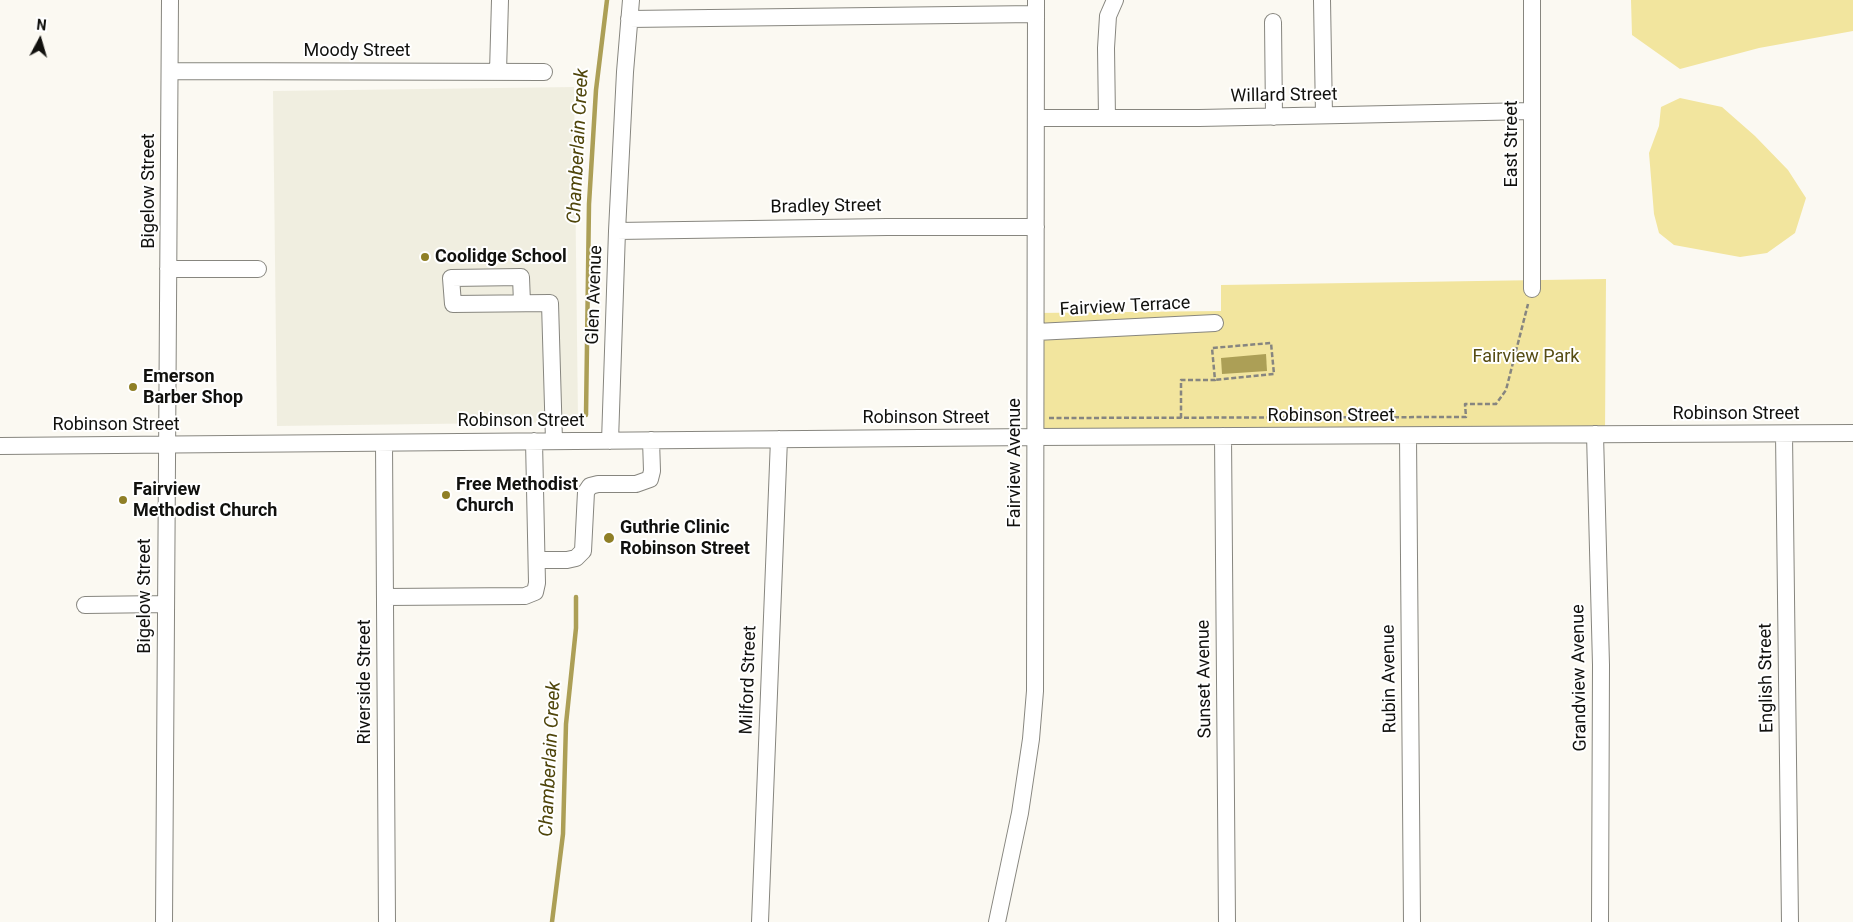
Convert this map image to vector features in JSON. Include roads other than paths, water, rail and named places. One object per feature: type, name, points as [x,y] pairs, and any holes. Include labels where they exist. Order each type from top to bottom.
[{"type":"street","name":"Bigelow Street","points":[[164,922],[170,0]]},
{"type":"street","points":[[498,72],[500,0]]},
{"type":"street","name":"Glen Avenue","points":[[610,441],[617,230],[631,0]]},
{"type":"street","points":[[1107,118],[1106,48],[1108,16],[1115,0]]},
{"type":"street","points":[[1322,0],[1324,115]]},
{"type":"street","name":"East Street","points":[[1532,0],[1532,289]]},
{"type":"street","points":[[629,19],[1036,7]]},
{"type":"street","name":"Fairview Avenue","points":[[996,922],[1020,813],[1031,739],[1035,691],[1036,7]]},
{"type":"street","points":[[1272,22],[1274,117]]},
{"type":"street","name":"Moody Street","points":[[170,72],[544,72]]},
{"type":"street","name":"Willard Street","points":[[1036,118],[1274,117],[1532,110]]},
{"type":"street","name":"Bradley Street","points":[[617,230],[887,226],[1036,227]]},
{"type":"street","points":[[168,269],[258,270]]},
{"type":"street","points":[[522,302],[550,303],[554,441]]},
{"type":"street","name":"Fairview Terrace","points":[[1036,332],[1215,323]]},
{"type":"street","name":"Robinson Street","points":[[0,446],[1035,437],[1853,433]]},
{"type":"street","name":"Grandview Avenue","points":[[1595,434],[1600,665],[1600,922]]},
{"type":"street","name":"English Street","points":[[1784,434],[1790,922]]},
{"type":"street","name":"Sunset Avenue","points":[[1223,436],[1227,922]]},
{"type":"street","name":"Rubin Avenue","points":[[1408,436],[1412,922]]},
{"type":"street","name":"Milford Street","points":[[760,922],[779,439]]},
{"type":"street","points":[[537,560],[567,560],[576,558],[583,551],[586,492],[590,486],[598,484],[636,484],[650,479],[652,471],[651,440]]},
{"type":"street","points":[[385,597],[524,596],[535,592],[538,583],[534,441]]},
{"type":"street","name":"Riverside Street","points":[[384,442],[387,922]]},
{"type":"street","points":[[85,605],[165,604]]},
{"type":"waterway","name":"Chamberlain Creek","points":[[586,415],[589,204],[596,90],[607,0]]},
{"type":"waterway","name":"Chamberlain Creek","points":[[552,922],[563,834],[566,724],[576,628],[576,597]]},
{"type":"place","name":"Coolidge School","points":[[425,257]]},
{"type":"place","name":"Emerson Barber Shop","points":[[133,387]]},
{"type":"place","name":"Free Methodist Church","points":[[446,495]]},
{"type":"place","name":"Fairview Methodist Church","points":[[123,500]]},
{"type":"place","name":"Guthrie Clinic Robinson Street","points":[[609,538]]},
{"type":"park label","name":"Fairview Park","points":[[1526,357]]}]
